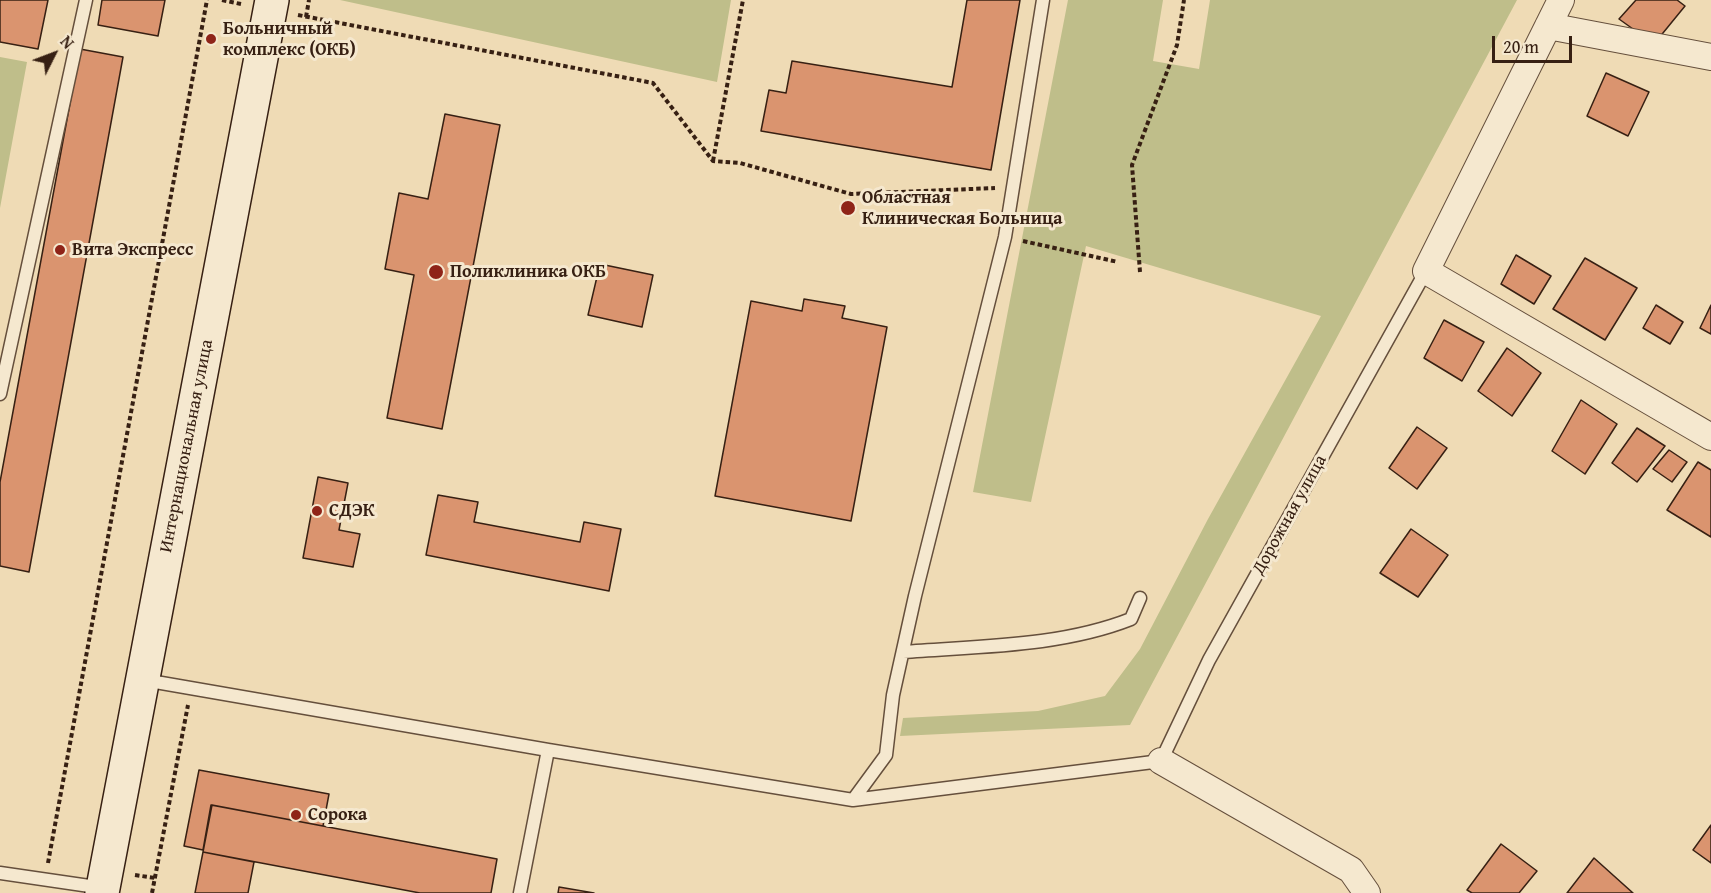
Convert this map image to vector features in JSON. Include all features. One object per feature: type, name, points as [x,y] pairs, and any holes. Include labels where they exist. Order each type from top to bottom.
[{"type":"main road","name":"Интернациональная улица","points":[[103,891],[271,5]]},
{"type":"street","name":"Дорожная улица","points":[[1426,271],[1562,0]]},
{"type":"street","points":[[1548,26],[1711,57]]},
{"type":"street","points":[[1426,271],[1711,437]]},
{"type":"street","points":[[1161,761],[1351,870],[1367,893]]},
{"type":"lane","points":[[0,394],[86,0]]},
{"type":"lane","points":[[853,800],[886,755],[893,695],[1005,237],[1043,0]]},
{"type":"lane","name":"Дорожная улица","points":[[1161,761],[1209,660],[1426,271]]},
{"type":"lane","points":[[903,652],[1019,642],[1100,631],[1131,619],[1140,598]]},
{"type":"lane","points":[[143,679],[548,750],[853,800],[1161,761]]},
{"type":"lane","points":[[520,893],[548,750]]},
{"type":"lane","points":[[0,873],[103,891]]},
{"type":"path","points":[[45,880],[207,0]]},
{"type":"path","points":[[306,16],[309,0]]},
{"type":"path","points":[[713,161],[743,0]]},
{"type":"path","points":[[1140,272],[1132,165],[1177,45],[1184,0]]},
{"type":"path","points":[[271,5],[306,16],[653,82],[713,161],[740,163],[851,194],[1013,188]]},
{"type":"path","points":[[1005,237],[1118,262]]},
{"type":"path","points":[[152,893],[191,688]]},
{"type":"shaded area","points":[[340,0],[731,0],[717,82]]},
{"type":"shaded area","points":[[1068,0],[1163,0],[1153,61],[1199,69],[1210,0],[1517,0],[1130,725],[900,736],[903,718],[1038,711],[1105,696],[1140,649],[1208,519],[1321,316],[1086,246],[1031,502],[973,492]]},
{"type":"shaded area","points":[[0,57],[27,62],[0,208]]},
{"type":"building","points":[[0,0],[48,0],[38,49],[0,42]]},
{"type":"building","points":[[102,0],[165,0],[158,36],[98,25]]},
{"type":"building","points":[[967,0],[1020,0],[991,170],[761,131],[769,90],[786,93],[792,61],[952,87]]},
{"type":"building","points":[[1636,0],[1677,0],[1685,6],[1654,44],[1619,19]]},
{"type":"building","points":[[80,49],[123,57],[29,572],[0,566],[0,482]]},
{"type":"building","points":[[1606,73],[1649,92],[1628,136],[1587,116]]},
{"type":"building","name":"Поликлиника ОКБ","points":[[445,114],[500,125],[442,429],[387,418],[414,275],[385,269],[399,193],[428,199]]},
{"type":"building","points":[[1516,255],[1551,276],[1534,304],[1501,284]]},
{"type":"building","points":[[1585,258],[1637,288],[1605,340],[1553,309]]},
{"type":"building","points":[[600,264],[653,275],[642,327],[588,315]]},
{"type":"building","points":[[804,299],[845,306],[842,318],[887,327],[851,521],[715,496],[751,301],[802,311]]},
{"type":"building","points":[[1656,305],[1683,322],[1670,344],[1643,328]]},
{"type":"building","points":[[1711,305],[1711,334],[1700,328]]},
{"type":"building","points":[[1444,320],[1484,342],[1462,381],[1424,358]]},
{"type":"building","points":[[1507,348],[1541,373],[1512,416],[1478,391]]},
{"type":"building","points":[[1581,400],[1617,424],[1585,474],[1552,451]]},
{"type":"building","points":[[1417,427],[1447,448],[1417,489],[1389,468]]},
{"type":"building","points":[[1637,428],[1665,446],[1637,482],[1612,463]]},
{"type":"building","points":[[1669,450],[1687,462],[1672,482],[1653,469]]},
{"type":"building","points":[[1698,462],[1711,470],[1711,537],[1667,510]]},
{"type":"building","points":[[318,477],[348,483],[339,530],[360,534],[353,567],[303,558]]},
{"type":"building","points":[[438,495],[478,502],[474,522],[580,542],[584,522],[621,529],[609,591],[426,555]]},
{"type":"building","points":[[1411,529],[1448,555],[1418,597],[1380,573]]},
{"type":"building","name":"Сорока","points":[[199,770],[329,794],[323,826],[211,805],[203,850],[184,846]]},
{"type":"building","points":[[212,805],[497,859],[491,893],[420,893],[203,852]]},
{"type":"building","points":[[1711,825],[1711,863],[1693,850]]},
{"type":"building","points":[[1501,844],[1537,871],[1519,893],[1472,893],[1467,890]]},
{"type":"building","points":[[203,852],[254,862],[248,893],[195,893]]},
{"type":"building","points":[[1594,858],[1633,893],[1567,893]]},
{"type":"building","points":[[559,887],[594,893],[558,893]]},
{"type":"place","name":"Больничный комплекс (ОКБ)","points":[[211,39]]},
{"type":"place","name":"Областная Клиническая Больница","points":[[848,208]]},
{"type":"place","name":"Вита Экспресс","points":[[60,250]]},
{"type":"place","name":"Поликлиника ОКБ","points":[[436,272]]},
{"type":"place","name":"СДЭК","points":[[317,511]]},
{"type":"place","name":"Сорока","points":[[296,815]]}]
